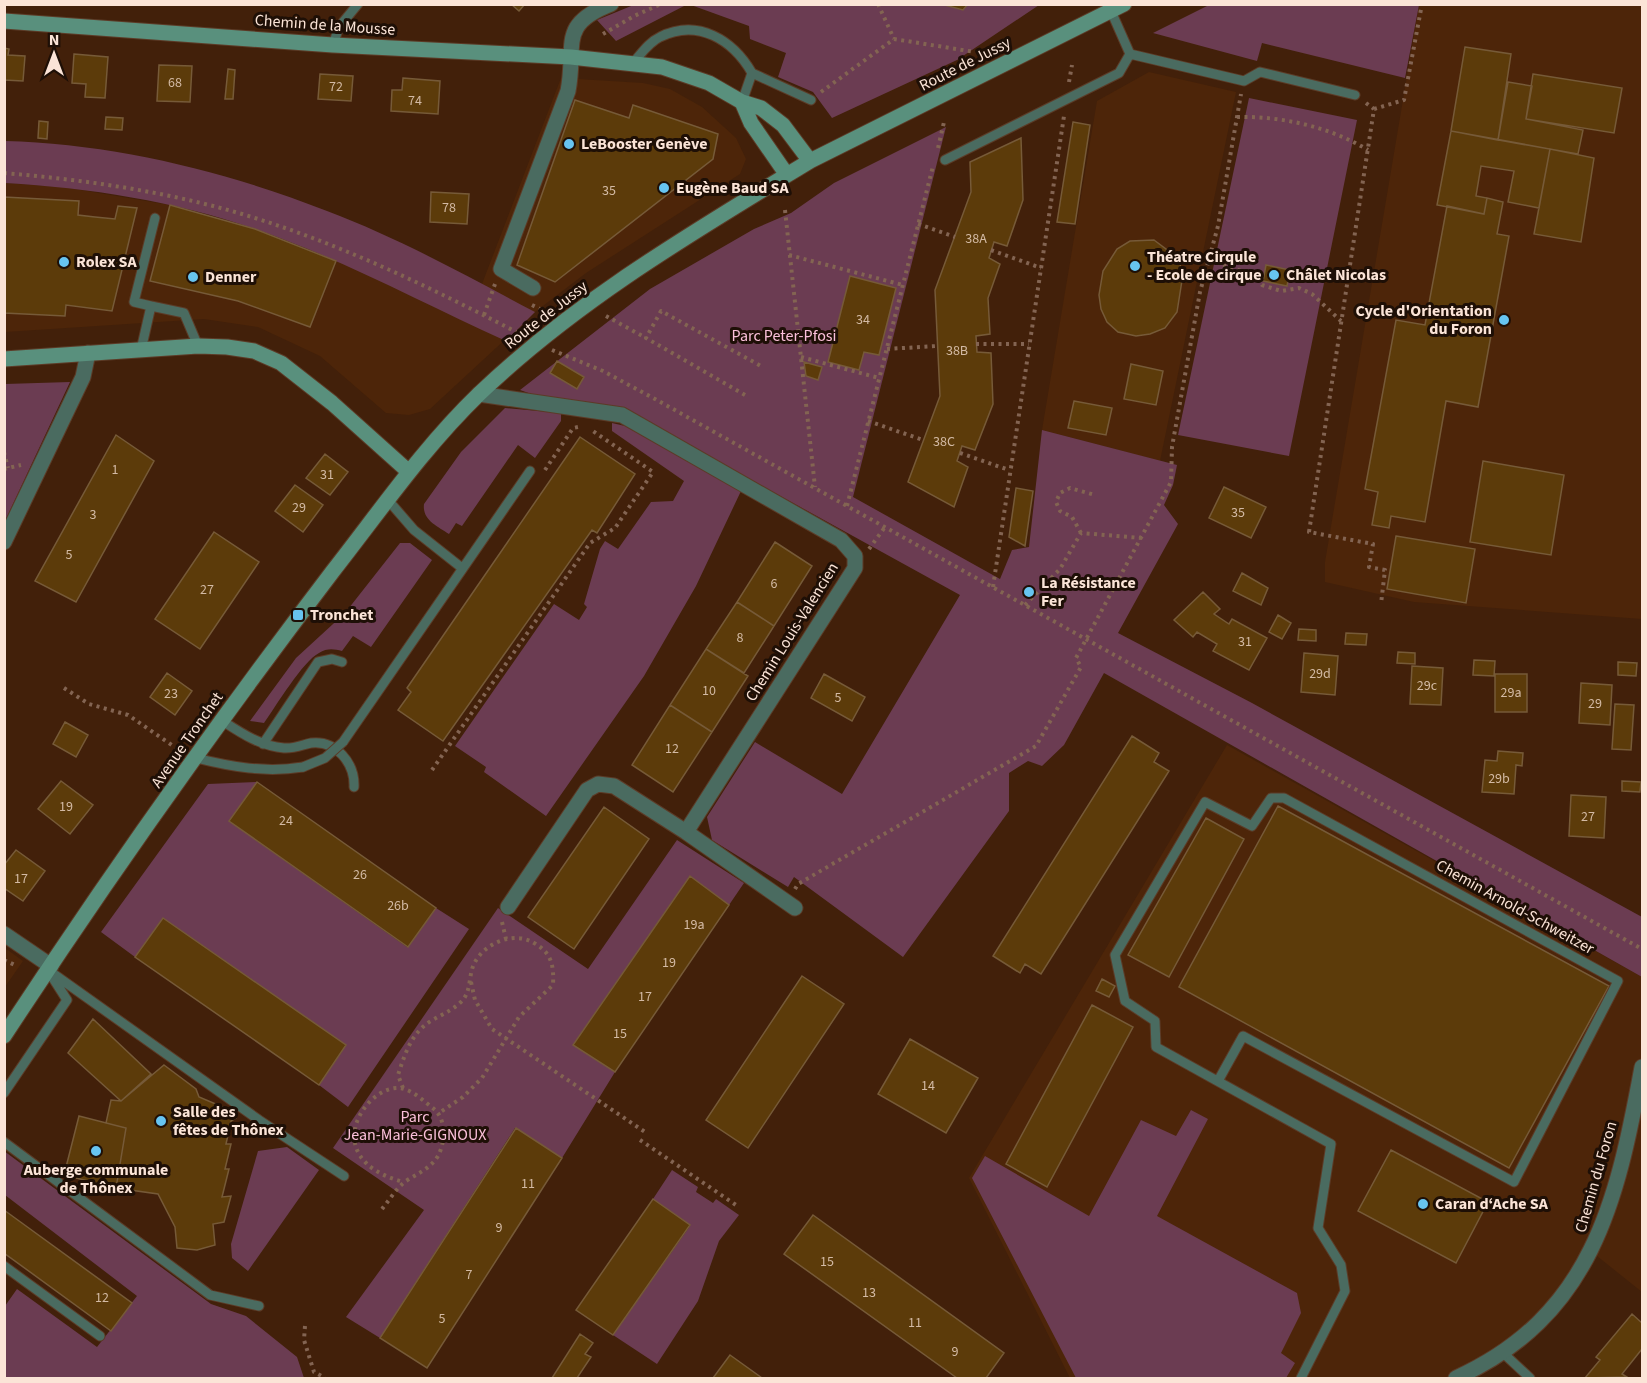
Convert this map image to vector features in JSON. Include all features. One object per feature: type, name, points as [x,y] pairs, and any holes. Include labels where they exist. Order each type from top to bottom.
[{"type":"main road","name":"Route de Jussy","points":[[409,472],[479,394],[562,322],[617,283],[810,161],[1118,8]]},
{"type":"main road","name":"Chemin de la Mousse","points":[[4,21],[333,45],[571,57],[633,63],[688,74],[742,102],[761,108],[783,125],[810,161]]},
{"type":"main road","points":[[742,102],[751,123],[787,175]]},
{"type":"main road","points":[[4,359],[198,346],[254,351],[281,363],[325,397],[409,472]]},
{"type":"main road","name":"Avenue Tronchet","points":[[4,1036],[221,720],[409,472]]},
{"type":"street","points":[[533,288],[501,269],[568,91],[571,37],[581,19],[611,4]]},
{"type":"street","points":[[4,542],[72,403],[88,379],[88,353]]},
{"type":"street","name":"Chemin Louis-Valencien","points":[[479,394],[622,416],[841,540],[855,556],[855,568],[686,832]]},
{"type":"street","points":[[508,907],[587,790],[597,784],[614,786],[686,832],[791,905]]},
{"type":"street","points":[[4,934],[50,968]]},
{"type":"street","name":"Chemin du Foron","points":[[1455,1378],[1502,1352],[1528,1332],[1556,1304],[1592,1252],[1621,1168],[1642,1067]]},
{"type":"lane","points":[[333,45],[339,27],[358,4]]},
{"type":"lane","points":[[945,160],[1067,102],[1119,73],[1130,54],[1118,8]]},
{"type":"lane","points":[[633,63],[659,37],[686,29],[725,40],[741,54],[752,73],[811,100]]},
{"type":"lane","points":[[1130,54],[1244,81],[1260,72],[1355,95]]},
{"type":"lane","points":[[742,102],[752,73]]},
{"type":"lane","points":[[155,218],[134,302],[184,313],[198,346]]},
{"type":"lane","points":[[141,350],[151,306]]},
{"type":"lane","points":[[196,758],[258,770],[277,771],[303,767],[325,758],[343,742],[530,471]]},
{"type":"lane","points":[[388,500],[414,530],[462,568]]},
{"type":"lane","points":[[262,744],[318,662],[332,658],[342,662]]},
{"type":"lane","points":[[221,720],[262,744],[286,749],[326,743],[338,751],[349,763],[354,787]]},
{"type":"lane","name":"Chemin Arnold-Schweitzer","points":[[1218,1081],[1243,1036],[1514,1182],[1618,981],[1284,798],[1271,798],[1252,826],[1205,802],[1115,955],[1125,1001],[1155,1021],[1156,1047],[1330,1144],[1318,1228],[1341,1265],[1345,1291],[1301,1378]]},
{"type":"lane","points":[[4,1093],[67,1000],[50,968]]},
{"type":"lane","points":[[50,968],[259,1120],[344,1176]]},
{"type":"lane","points":[[4,1142],[210,1295],[259,1306]]},
{"type":"lane","points":[[4,1266],[100,1336]]},
{"type":"lane","points":[[1502,1352],[1530,1378]]},
{"type":"path","points":[[603,34],[634,16],[662,4]]},
{"type":"path","points":[[878,4],[894,39]]},
{"type":"path","points":[[1374,109],[1404,100],[1422,4]]},
{"type":"path","points":[[811,100],[894,39],[975,52]]},
{"type":"path","points":[[993,587],[1072,64]]},
{"type":"path","points":[[791,905],[798,884],[1036,746],[1081,667],[1076,657],[1088,639],[1171,482],[1172,447],[1209,260],[1218,226],[1244,81]]},
{"type":"path","points":[[1355,95],[1374,109]]},
{"type":"path","points":[[1374,109],[1309,532],[1373,544],[1370,567],[1385,570],[1381,604]]},
{"type":"path","points":[[1237,117],[1262,117],[1338,133],[1368,150]]},
{"type":"path","points":[[937,150],[944,122]]},
{"type":"path","points":[[847,506],[934,160]]},
{"type":"path","points":[[4,173],[133,189],[242,214],[350,253],[469,307]]},
{"type":"path","points":[[785,210],[815,488]]},
{"type":"path","points":[[918,224],[955,237]]},
{"type":"path","points":[[991,250],[1041,268]]},
{"type":"path","points":[[789,255],[903,285]]},
{"type":"path","points":[[1209,260],[1256,276],[1262,285],[1271,288],[1281,291],[1299,288],[1312,294],[1341,321]]},
{"type":"path","points":[[484,315],[501,269]]},
{"type":"path","points":[[646,338],[662,311],[761,366]]},
{"type":"path","points":[[606,316],[745,395]]},
{"type":"path","points":[[976,344],[1029,344]]},
{"type":"path","points":[[886,349],[937,346]]},
{"type":"path","points":[[801,357],[879,378]]},
{"type":"path","points":[[603,371],[1642,949]]},
{"type":"path","points":[[868,421],[923,440]]},
{"type":"path","points":[[432,770],[590,543],[615,528],[653,472],[585,425],[573,428],[544,471],[530,471]]},
{"type":"path","points":[[4,452],[8,468]]},
{"type":"path","points":[[960,453],[1009,470]]},
{"type":"path","points":[[1081,534],[1072,517],[1060,511],[1056,502],[1060,493],[1070,488],[1095,495]]},
{"type":"path","points":[[855,556],[871,548],[885,527]]},
{"type":"path","points":[[1081,534],[1142,538]]},
{"type":"path","points":[[1025,605],[1060,569],[1081,534]]},
{"type":"path","points":[[64,688],[89,704],[128,715],[176,748]]},
{"type":"path","points":[[382,1209],[404,1182],[428,1168],[438,1155],[444,1134],[439,1113],[403,1088],[398,1075],[416,1034],[430,1021],[452,1011],[464,998],[471,982],[474,963],[490,946],[507,939],[527,939],[544,948],[554,965],[553,985],[519,1017],[482,1078],[463,1097],[439,1113]]},
{"type":"path","points":[[4,960],[22,968]]},
{"type":"path","points":[[471,982],[483,1018],[504,1039],[645,1132]]},
{"type":"path","points":[[403,1088],[388,1089],[372,1100],[358,1118],[353,1138],[359,1158],[374,1172],[404,1182]]},
{"type":"path","points":[[640,1140],[736,1205]]},
{"type":"path","points":[[304,1326],[304,1340],[314,1371],[325,1378]]},
{"type":"shaded area","name":"Cycle d'Orientation du Foron","points":[[1419,5],[1642,5],[1642,619],[1414,602],[1325,582],[1325,562]]},
{"type":"shaded area","name":"Théatre Cirqule - Ecole de cirque","points":[[1149,72],[1236,92],[1160,461],[1042,430],[1097,101]]},
{"type":"shaded area","points":[[561,78],[643,83],[670,89],[702,107],[736,138],[746,159],[740,174],[586,273],[535,312],[430,409],[409,415],[386,413],[320,356],[258,327],[204,319],[5,332],[5,183],[63,187],[170,205],[255,229],[336,261],[482,284]]},
{"type":"shaded area","points":[[1227,745],[1642,977],[1642,1292],[1592,1252],[1556,1304],[1456,1378],[1070,1378],[969,1178]]},
{"type":"shaded area","points":[[5,948],[23,961],[5,987]]},
{"type":"green space","points":[[636,4],[686,5],[616,41],[597,20]]},
{"type":"green space","points":[[1211,4],[1419,5],[1405,78],[1262,43],[1257,61],[1153,33]]},
{"type":"green space","points":[[691,5],[1039,5],[957,60],[832,118],[813,92],[778,77],[786,53],[750,39],[749,26]]},
{"type":"green space","points":[[1249,98],[1357,120],[1289,456],[1178,435]]},
{"type":"green space","name":"Parc Peter-Pfosi","points":[[946,127],[853,497],[1000,579],[1012,550],[1029,547],[1042,430],[1177,465],[1173,485],[1164,505],[1178,524],[1118,633],[1252,703],[1642,917],[1642,977],[1104,673],[1064,745],[1042,766],[1028,761],[1009,773],[1009,811],[903,957],[794,877],[788,887],[712,840],[707,817],[755,742],[842,794],[960,595],[637,417],[612,406],[537,396],[520,390],[650,289],[754,229],[791,213],[834,183]]},
{"type":"green space","points":[[5,141],[46,143],[128,154],[169,162],[249,184],[327,211],[380,233],[535,312],[506,341],[319,254],[225,219],[132,197],[68,188],[5,183]]},
{"type":"green space","points":[[70,382],[5,521],[5,384]]},
{"type":"green space","points":[[505,408],[561,413],[561,421],[535,458],[518,445],[462,526],[456,523],[449,534],[428,518],[424,504],[461,452]]},
{"type":"green space","points":[[612,423],[625,426],[741,491],[696,586],[644,676],[546,816],[484,772],[486,767],[455,746],[554,604],[579,620],[587,607],[584,604],[600,549],[605,541],[618,549],[651,502],[673,501],[684,481],[612,431]]},
{"type":"green space","points":[[400,543],[410,543],[432,560],[371,647],[353,636],[342,651],[330,649],[319,653],[305,665],[264,723],[250,721],[296,658],[345,613]]},
{"type":"green space","points":[[257,782],[229,821],[407,947],[436,908],[469,929],[348,1107],[319,1085],[346,1045],[163,918],[135,957],[101,932],[208,784]]},
{"type":"green space","name":"Parc Jean-Marie-GIGNOUX","points":[[677,840],[744,883],[729,905],[690,876],[573,1045],[615,1072],[562,1158],[515,1128],[380,1338],[346,1317],[424,1210],[333,1148],[498,908],[588,969]]},
{"type":"green space","points":[[1191,1110],[1208,1119],[1157,1216],[1297,1293],[1301,1313],[1281,1353],[1295,1363],[1286,1378],[1076,1378],[972,1178],[985,1156],[1089,1216],[1141,1120],[1176,1136]]},
{"type":"green space","points":[[287,1147],[319,1170],[248,1271],[232,1258],[231,1244],[258,1151]]},
{"type":"green space","points":[[4,1151],[211,1304],[246,1316],[297,1357],[304,1378],[5,1378],[5,1306],[17,1289],[97,1347],[137,1296],[5,1195]]},
{"type":"green space","points":[[672,1170],[698,1187],[696,1192],[713,1203],[716,1199],[739,1215],[719,1241],[698,1301],[657,1364],[613,1335],[690,1226],[653,1199]]},
{"type":"building","points":[[511,4],[525,4],[519,11]]},
{"type":"building","points":[[941,4],[968,4],[963,10]]},
{"type":"building","points":[[1465,47],[1511,54],[1498,140],[1451,131]]},
{"type":"building","points":[[4,48],[9,49],[8,55],[25,56],[23,81],[4,80]]},
{"type":"building","points":[[74,54],[108,57],[105,98],[85,97],[86,84],[72,83]]},
{"type":"building","points":[[159,65],[192,66],[190,102],[157,101]]},
{"type":"building","points":[[228,69],[235,70],[233,99],[225,99]]},
{"type":"building","points":[[320,74],[353,76],[351,101],[318,99]]},
{"type":"building","points":[[1533,74],[1622,88],[1614,133],[1526,119]]},
{"type":"building","points":[[403,78],[440,81],[438,114],[391,111],[392,90],[402,90]]},
{"type":"building","points":[[1508,82],[1532,86],[1526,119],[1583,130],[1578,154],[1498,140]]},
{"type":"building","points":[[575,100],[629,118],[633,105],[718,134],[713,159],[555,282],[517,265]]},
{"type":"building","points":[[106,117],[123,118],[122,130],[105,129]]},
{"type":"building","points":[[39,121],[48,122],[47,139],[38,138]]},
{"type":"building","points":[[1073,122],[1090,125],[1075,224],[1057,222]]},
{"type":"building","points":[[1451,131],[1550,149],[1539,208],[1508,202],[1514,171],[1481,166],[1476,196],[1487,198],[1484,214],[1437,205]]},
{"type":"building","points":[[1021,138],[1023,200],[1007,246],[994,242],[989,258],[1000,264],[988,298],[990,334],[976,336],[977,352],[991,353],[993,404],[975,450],[962,446],[957,461],[968,467],[954,507],[908,482],[940,396],[935,290],[971,192],[970,162]]},
{"type":"building","points":[[1550,149],[1594,158],[1581,242],[1534,234]]},
{"type":"building","points":[[431,192],[469,194],[467,224],[430,222]]},
{"type":"building","name":"Rolex SA","points":[[4,197],[79,201],[78,215],[115,219],[118,206],[137,208],[112,311],[66,305],[65,316],[4,313]]},
{"type":"building","points":[[1487,198],[1503,202],[1497,234],[1509,236],[1478,407],[1446,401],[1425,522],[1391,516],[1389,528],[1372,525],[1378,492],[1365,489],[1396,320],[1425,325],[1447,206],[1484,214]]},
{"type":"building","points":[[170,205],[255,229],[336,261],[310,327],[238,301],[150,281]]},
{"type":"building","points":[[1154,240],[1178,258],[1183,274],[1177,312],[1165,328],[1150,334],[1136,336],[1118,332],[1107,322],[1101,309],[1099,295],[1103,271],[1117,249],[1130,241]]},
{"type":"building","points":[[1266,265],[1290,270],[1287,286],[1263,281]]},
{"type":"building","points":[[850,276],[896,288],[879,355],[864,352],[859,370],[828,362]]},
{"type":"building","points":[[557,361],[584,377],[577,389],[550,373]]},
{"type":"building","points":[[804,362],[822,367],[818,380],[806,376]]},
{"type":"building","points":[[1131,364],[1163,371],[1156,405],[1124,399]]},
{"type":"building","points":[[1074,401],[1112,408],[1106,435],[1068,428]]},
{"type":"building","points":[[116,435],[154,461],[76,602],[35,581]]},
{"type":"building","points":[[580,437],[635,474],[597,533],[592,530],[443,741],[398,710],[411,692],[407,688]]},
{"type":"building","points":[[325,454],[348,472],[330,495],[306,478]]},
{"type":"building","points":[[1483,461],[1564,475],[1551,555],[1470,542]]},
{"type":"building","points":[[295,485],[323,505],[303,532],[275,511]]},
{"type":"building","points":[[1224,487],[1266,507],[1251,538],[1209,518]]},
{"type":"building","points":[[1016,488],[1033,491],[1025,546],[1009,537]]},
{"type":"building","points":[[214,532],[259,562],[200,649],[155,619]]},
{"type":"building","points":[[1396,536],[1475,549],[1466,603],[1387,589]]},
{"type":"building","points":[[775,542],[812,566],[774,626],[737,602]]},
{"type":"building","points":[[1242,573],[1268,588],[1261,605],[1233,591]]},
{"type":"building","points":[[1203,592],[1220,609],[1214,614],[1229,624],[1232,619],[1267,638],[1249,670],[1213,651],[1217,644],[1197,632],[1193,637],[1174,620]]},
{"type":"building","points":[[737,602],[774,626],[744,673],[706,649]]},
{"type":"building","points":[[1278,615],[1291,623],[1282,639],[1269,632]]},
{"type":"building","points":[[1299,629],[1316,630],[1316,641],[1298,640]]},
{"type":"building","points":[[1346,633],[1367,634],[1366,645],[1345,644]]},
{"type":"building","points":[[706,649],[748,676],[712,732],[670,705]]},
{"type":"building","points":[[1398,652],[1415,653],[1415,664],[1397,663]]},
{"type":"building","points":[[1304,653],[1338,656],[1335,695],[1301,692]]},
{"type":"building","points":[[1474,660],[1495,661],[1494,676],[1473,675]]},
{"type":"building","points":[[1618,662],[1637,663],[1636,676],[1618,675]]},
{"type":"building","points":[[1412,666],[1443,668],[1441,705],[1410,704]]},
{"type":"building","points":[[167,673],[192,691],[175,715],[150,697]]},
{"type":"building","points":[[824,674],[865,697],[852,721],[811,698]]},
{"type":"building","points":[[1495,674],[1527,674],[1527,712],[1495,712]]},
{"type":"building","points":[[1581,683],[1612,685],[1610,725],[1579,723]]},
{"type":"building","points":[[1615,704],[1634,705],[1631,750],[1612,749]]},
{"type":"building","points":[[670,705],[712,732],[673,792],[632,765]]},
{"type":"building","points":[[65,722],[88,735],[76,757],[53,744]]},
{"type":"building","points":[[1132,736],[1159,753],[1154,762],[1169,771],[1041,974],[1025,964],[1020,973],[993,956]]},
{"type":"building","points":[[1498,751],[1523,753],[1522,766],[1516,765],[1514,794],[1482,792],[1485,760],[1497,761]]},
{"type":"building","points":[[61,781],[93,805],[70,834],[38,809]]},
{"type":"building","points":[[1622,781],[1641,782],[1640,792],[1622,791]]},
{"type":"building","points":[[257,782],[436,908],[408,947],[229,821]]},
{"type":"building","points":[[1571,795],[1606,797],[1604,838],[1569,836]]},
{"type":"building","points":[[1278,806],[1609,986],[1509,1168],[1179,987]]},
{"type":"building","points":[[604,807],[649,839],[574,949],[528,917]]},
{"type":"building","points":[[1206,818],[1244,839],[1169,977],[1128,955]]},
{"type":"building","points":[[16,850],[45,871],[23,901],[4,888],[4,865]]},
{"type":"building","points":[[690,876],[729,905],[615,1072],[573,1045]]},
{"type":"building","points":[[163,918],[346,1045],[319,1085],[135,957]]},
{"type":"building","points":[[802,976],[844,1004],[748,1148],[706,1120]]},
{"type":"building","points":[[1102,979],[1115,986],[1109,997],[1096,991]]},
{"type":"building","points":[[1092,1005],[1133,1027],[1047,1187],[1006,1164]]},
{"type":"building","points":[[93,1019],[151,1074],[121,1101],[68,1053]]},
{"type":"building","points":[[910,1039],[978,1078],[946,1133],[878,1094]]},
{"type":"building","points":[[164,1065],[196,1089],[199,1097],[225,1108],[236,1118],[231,1121],[226,1144],[231,1144],[225,1169],[229,1169],[222,1197],[231,1196],[224,1222],[213,1224],[215,1245],[197,1250],[177,1248],[175,1227],[158,1194],[116,1188],[126,1128],[106,1123],[111,1100],[121,1101]]},
{"type":"building","name":"Auberge communale de Thônex","points":[[79,1116],[126,1128],[116,1188],[64,1175]]},
{"type":"building","points":[[516,1128],[562,1158],[427,1368],[380,1338]]},
{"type":"building","points":[[1391,1150],[1488,1202],[1456,1263],[1358,1211]]},
{"type":"building","points":[[653,1199],[690,1225],[613,1335],[576,1310]]},
{"type":"building","points":[[4,1210],[132,1303],[111,1331],[4,1253]]},
{"type":"building","points":[[813,1215],[1004,1353],[986,1378],[957,1378],[784,1254]]},
{"type":"building","points":[[1632,1314],[1642,1323],[1642,1349],[1622,1374],[1627,1377],[1585,1378],[1600,1360],[1596,1357]]},
{"type":"building","points":[[580,1334],[593,1343],[585,1354],[591,1357],[577,1378],[552,1378]]},
{"type":"building","points":[[730,1355],[762,1378],[713,1378]]},
{"type":"place","name":"LeBooster Genève","points":[[569,144]]},
{"type":"place","name":"Eugène Baud SA","points":[[664,188]]},
{"type":"place","name":"Rolex SA","points":[[64,262]]},
{"type":"place","name":"Théatre Cirqule - Ecole de cirque","points":[[1135,266]]},
{"type":"place","name":"Châlet Nicolas","points":[[1274,275]]},
{"type":"place","name":"Denner","points":[[193,277]]},
{"type":"place","name":"Cycle d'Orientation du Foron","points":[[1504,320]]},
{"type":"place","name":"La Résistance Fer","points":[[1029,592]]},
{"type":"place","name":"Tronchet","points":[[298,615]]},
{"type":"place","name":"Salle des fêtes de Thônex","points":[[161,1121]]},
{"type":"place","name":"Auberge communale de Thônex","points":[[96,1151]]},
{"type":"place","name":"Caran d‘Ache SA","points":[[1423,1204]]}]
